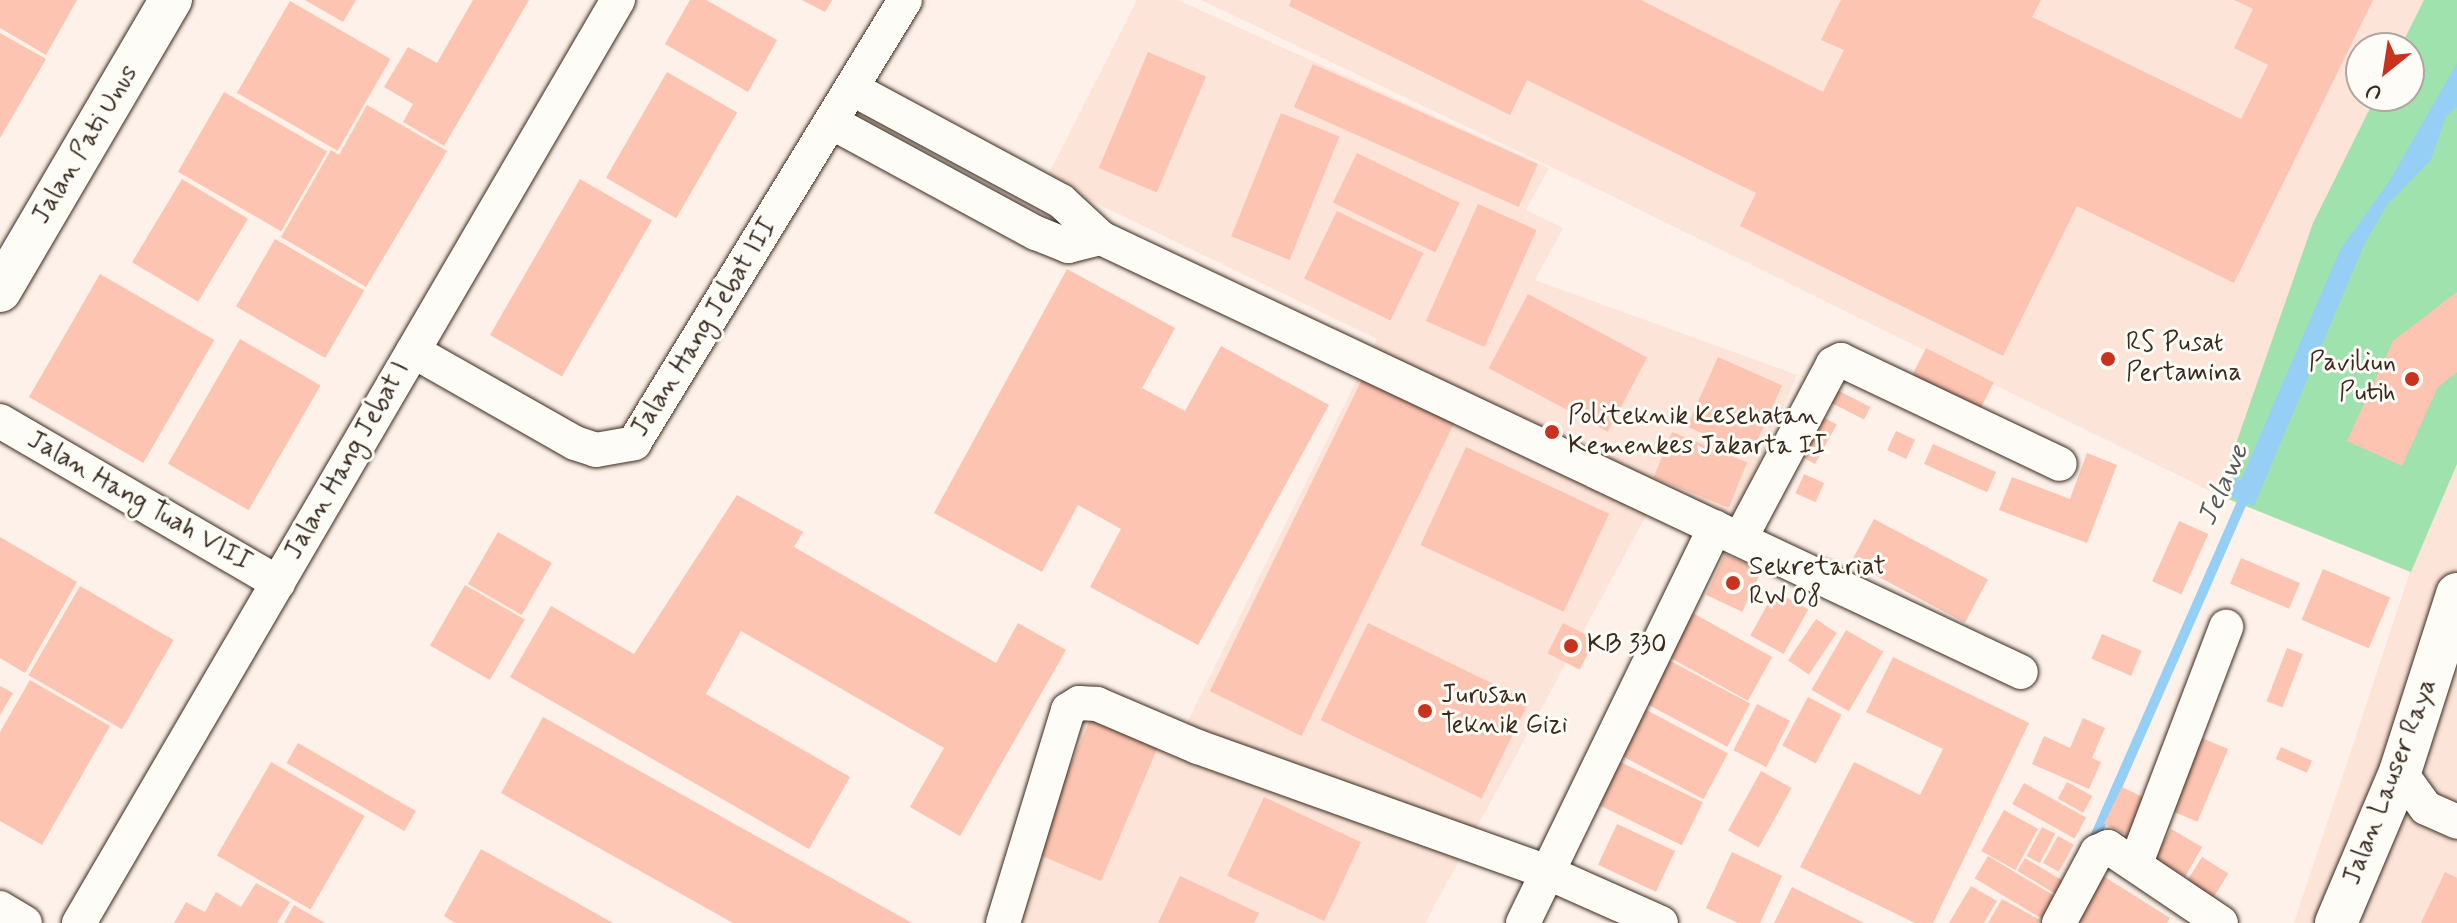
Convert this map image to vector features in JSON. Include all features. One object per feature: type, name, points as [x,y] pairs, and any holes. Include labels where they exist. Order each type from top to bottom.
[{"type":"street","name":"Jalan Pati Unus","points":[[0,291],[171,0]]},
{"type":"street","name":"Jalan Hang Jebat I","points":[[79,923],[618,0]]},
{"type":"street","name":"Jalan Hang Jebat III","points":[[413,351],[575,443],[596,450],[634,443],[833,123],[905,0]]},
{"type":"street","points":[[853,89],[1061,201],[1101,238],[2021,672]]},
{"type":"street","points":[[833,123],[1036,233],[1068,246],[1101,238]]},
{"type":"street","points":[[1523,923],[1544,871],[1727,533],[1833,364],[1841,360],[2060,464]]},
{"type":"street","name":"Jalan Hang Tuah VIII","points":[[0,421],[278,583]]},
{"type":"street","name":"Jalan Lauser Raya","points":[[2336,923],[2385,813],[2457,594]]},
{"type":"street","points":[[2136,863],[2226,627]]},
{"type":"street","points":[[1003,923],[1068,710],[1079,703],[1097,704],[1198,747],[1544,871],[1661,923]]},
{"type":"street","points":[[2400,772],[2426,808],[2457,822]]},
{"type":"street","points":[[2385,813],[2426,808]]},
{"type":"street","points":[[2059,923],[2097,852],[2114,847],[2221,923]]},
{"type":"street","points":[[0,908],[25,923]]},
{"type":"shaded area","name":"Politeknik Kesehatan Kemenkes Jakarta II","points":[[1137,0],[1178,0],[1549,168],[1526,210],[1563,228],[1535,280],[1797,375],[1734,520],[1660,490],[1425,923],[1013,923],[1079,708],[1174,749],[1377,339],[1046,179]]},
{"type":"shaded area","name":"RS Pusat Pertamina","points":[[1201,0],[2457,0],[2457,923],[2294,923],[2410,572],[2218,495],[1616,198]]},
{"type":"green space","points":[[2424,0],[2457,0],[2457,464],[2411,572],[2218,495],[2313,223],[2368,112],[2425,112],[2425,32],[2408,32]]},
{"type":"water","points":[[2457,63],[2457,107],[2446,116],[2431,160],[2387,205],[2364,245],[2254,506],[2224,494],[2233,476],[2241,480],[2340,250],[2390,180]]},
{"type":"building","points":[[0,0],[77,0],[46,55],[0,28]]},
{"type":"building","points":[[305,0],[356,0],[343,22]]},
{"type":"building","points":[[473,0],[529,0],[444,146],[403,122],[413,104],[384,87],[408,47],[437,63]]},
{"type":"building","points":[[690,0],[706,0],[777,40],[748,92],[665,44]]},
{"type":"building","points":[[802,0],[832,0],[825,12]]},
{"type":"building","name":"RS Pusat Pertamina","points":[[1291,0],[1641,0],[1823,92],[1844,50],[1821,40],[1841,0],[2041,0],[2032,17],[2241,119],[2268,65],[2234,48],[2253,9],[2234,0],[2373,0],[2357,32],[2345,32],[2345,57],[2234,283],[2077,206],[2003,356],[1740,226],[1756,193],[1527,80],[1510,115],[1289,6]]},
{"type":"building","points":[[290,1],[390,59],[337,151],[237,93]]},
{"type":"building","points":[[0,33],[46,59],[0,138]]},
{"type":"building","points":[[1148,52],[1206,77],[1157,193],[1099,168]]},
{"type":"building","points":[[1313,64],[1538,164],[1519,207],[1294,107]]},
{"type":"building","points":[[667,72],[737,112],[676,218],[606,178]]},
{"type":"building","points":[[224,92],[327,151],[281,231],[178,172]]},
{"type":"building","points":[[367,105],[447,151],[366,287],[281,237],[331,150],[339,155]]},
{"type":"building","points":[[1281,113],[1339,137],[1290,260],[1231,236]]},
{"type":"building","points":[[1357,153],[1459,203],[1435,252],[1333,202]]},
{"type":"building","points":[[182,179],[248,219],[198,302],[132,262]]},
{"type":"building","points":[[580,179],[652,220],[562,376],[490,335]]},
{"type":"building","points":[[1478,204],[1536,230],[1484,347],[1426,321]]},
{"type":"building","points":[[1337,211],[1423,253],[1390,320],[1304,278]]},
{"type":"building","points":[[275,239],[364,290],[325,358],[236,307]]},
{"type":"building","points":[[1067,269],[1175,328],[1142,388],[1185,411],[1221,346],[1329,405],[1198,645],[1090,587],[1121,529],[1078,505],[1042,572],[934,513]]},
{"type":"building","points":[[100,274],[214,340],[143,463],[29,397]]},
{"type":"building","name":"Paviliun Putih","points":[[2457,292],[2457,372],[2438,387],[2402,466],[2347,441],[2393,341]]},
{"type":"building","points":[[1528,294],[1647,357],[1608,432],[1489,368]]},
{"type":"building","points":[[240,339],[321,385],[249,510],[168,464]]},
{"type":"building","points":[[1926,348],[1994,383],[1979,412],[1911,377]]},
{"type":"building","points":[[1718,357],[1782,385],[1751,455],[1687,426]]},
{"type":"building","points":[[1369,365],[1461,410],[1302,736],[1210,691]]},
{"type":"building","points":[[1833,388],[1870,407],[1864,420],[1827,400]]},
{"type":"building","points":[[1814,412],[1837,425],[1815,464],[1792,451]]},
{"type":"building","points":[[1896,431],[1915,440],[1906,459],[1887,450]]},
{"type":"building","points":[[1672,432],[1747,462],[1729,508],[1654,477]]},
{"type":"building","points":[[1933,444],[1996,472],[1987,492],[1924,464]]},
{"type":"building","points":[[1466,447],[1609,514],[1564,612],[1420,545]]},
{"type":"building","points":[[2087,453],[2117,465],[2087,543],[1999,510],[2012,477],[2070,499]]},
{"type":"building","points":[[1804,474],[1824,483],[1816,502],[1795,493]]},
{"type":"building","points":[[737,495],[803,532],[794,547],[996,663],[1018,623],[1066,650],[960,836],[910,807],[944,748],[741,631],[706,694],[850,777],[809,849],[510,677],[551,606],[634,654]]},
{"type":"building","points":[[1874,519],[1988,580],[1965,623],[1851,562]]},
{"type":"building","points":[[2179,521],[2208,534],[2181,594],[2152,581]]},
{"type":"building","points":[[498,532],[552,563],[522,615],[468,584]]},
{"type":"building","points":[[0,537],[77,582],[25,673],[0,658]]},
{"type":"building","name":"Sekretariat RW 08","points":[[1725,554],[1761,571],[1742,612],[1706,595]]},
{"type":"building","points":[[2241,558],[2300,583],[2289,609],[2230,584]]},
{"type":"building","points":[[2323,569],[2390,598],[2369,648],[2302,620]]},
{"type":"building","points":[[465,585],[525,620],[490,680],[430,646]]},
{"type":"building","points":[[80,586],[174,640],[122,729],[28,675]]},
{"type":"building","points":[[1775,591],[1808,609],[1784,654],[1750,636]]},
{"type":"building","points":[[1689,611],[1772,657],[1748,701],[1665,655]]},
{"type":"building","points":[[1816,619],[1837,633],[1809,674],[1788,660]]},
{"type":"building","name":"Jurusan Teknik Gizi","points":[[1368,623],[1529,701],[1482,799],[1321,720]]},
{"type":"building","name":"KB 330","points":[[1563,623],[1595,639],[1580,670],[1548,653]]},
{"type":"building","points":[[1846,630],[1883,652],[1849,711],[1812,690]]},
{"type":"building","points":[[2102,634],[2142,651],[2131,676],[2091,659]]},
{"type":"building","points":[[2287,648],[2303,654],[2282,707],[2267,701]]},
{"type":"building","points":[[1661,656],[1750,703],[1727,747],[1638,699]]},
{"type":"building","points":[[1893,657],[2029,723],[1933,923],[1915,923],[1800,867],[1854,762],[1920,795],[1943,749],[1866,712]]},
{"type":"building","points":[[30,680],[110,726],[42,845],[0,821],[0,732]]},
{"type":"building","points":[[0,686],[13,693],[0,715]]},
{"type":"building","points":[[1808,697],[1842,715],[1816,763],[1782,746]]},
{"type":"building","points":[[1757,704],[1790,721],[1766,767],[1733,750]]},
{"type":"building","points":[[1637,705],[1728,753],[1704,799],[1613,751]]},
{"type":"building","points":[[543,717],[912,923],[733,923],[501,793]]},
{"type":"building","points":[[2083,718],[2105,728],[2092,758],[2101,762],[2089,789],[2032,764],[2044,736],[2070,748]]},
{"type":"building","points":[[1090,720],[1157,749],[1101,881],[1034,853]]},
{"type":"building","points":[[2195,735],[2228,749],[2197,822],[2164,808]]},
{"type":"building","points":[[298,743],[416,811],[404,831],[286,763]]},
{"type":"building","points":[[2281,747],[2312,761],[2307,773],[2276,759]]},
{"type":"building","points":[[1604,754],[1703,802],[1682,845],[1583,797]]},
{"type":"building","points":[[271,762],[365,816],[311,910],[217,856]]},
{"type":"building","points":[[1761,771],[1792,788],[1759,847],[1728,830]]},
{"type":"building","points":[[2067,782],[2092,796],[2083,813],[2058,799]]},
{"type":"building","points":[[2024,783],[2086,817],[2074,838],[2012,804]]},
{"type":"building","points":[[2122,787],[2157,804],[2139,841],[2104,824]]},
{"type":"building","points":[[1264,797],[1361,842],[1324,921],[1227,876]]},
{"type":"building","points":[[2004,810],[2038,829],[2015,870],[1981,851]]},
{"type":"building","points":[[1617,824],[1675,851],[1656,892],[1598,865]]},
{"type":"building","points":[[2042,827],[2055,834],[2040,863],[2027,856]]},
{"type":"building","points":[[2171,829],[2202,847],[2185,876],[2154,858]]},
{"type":"building","points":[[2058,836],[2074,845],[2059,872],[2043,863]]},
{"type":"building","points":[[481,849],[613,923],[455,923],[444,916]]},
{"type":"building","points":[[1732,852],[1782,876],[1760,923],[1738,923],[1706,908]]},
{"type":"building","points":[[1988,856],[2057,897],[2043,919],[1975,878]]},
{"type":"building","points":[[2202,857],[2228,873],[2207,908],[2180,892]]},
{"type":"building","points":[[2025,858],[2064,881],[2056,894],[2017,871]]},
{"type":"building","points":[[2445,872],[2457,878],[2457,923],[2421,923]]},
{"type":"building","points":[[2100,874],[2170,918],[2167,923],[2068,923]]},
{"type":"building","points":[[1180,876],[1259,913],[1254,923],[1158,923]]},
{"type":"building","points":[[256,883],[290,902],[277,923],[174,923],[186,902],[205,912],[216,892],[241,907]]},
{"type":"building","points":[[1971,886],[1997,901],[1984,923],[1949,923]]},
{"type":"building","points":[[1792,887],[1864,923],[1774,923]]},
{"type":"building","points":[[2002,899],[2040,920],[2038,923],[1988,923]]},
{"type":"building","points":[[294,905],[325,923],[284,923]]},
{"type":"waterway","name":"Jelawe","points":[[2092,844],[2248,489]]},
{"type":"place","name":"RS Pusat Pertamina","points":[[2108,359]]},
{"type":"place","name":"Paviliun Putih","points":[[2412,379]]},
{"type":"place","name":"Politeknik Kesehatan Kemenkes Jakarta II","points":[[1552,432]]},
{"type":"place","name":"Sekretariat RW 08","points":[[1733,583]]},
{"type":"place","name":"KB 330","points":[[1571,646]]},
{"type":"place","name":"Jurusan Teknik Gizi","points":[[1425,711]]}]
